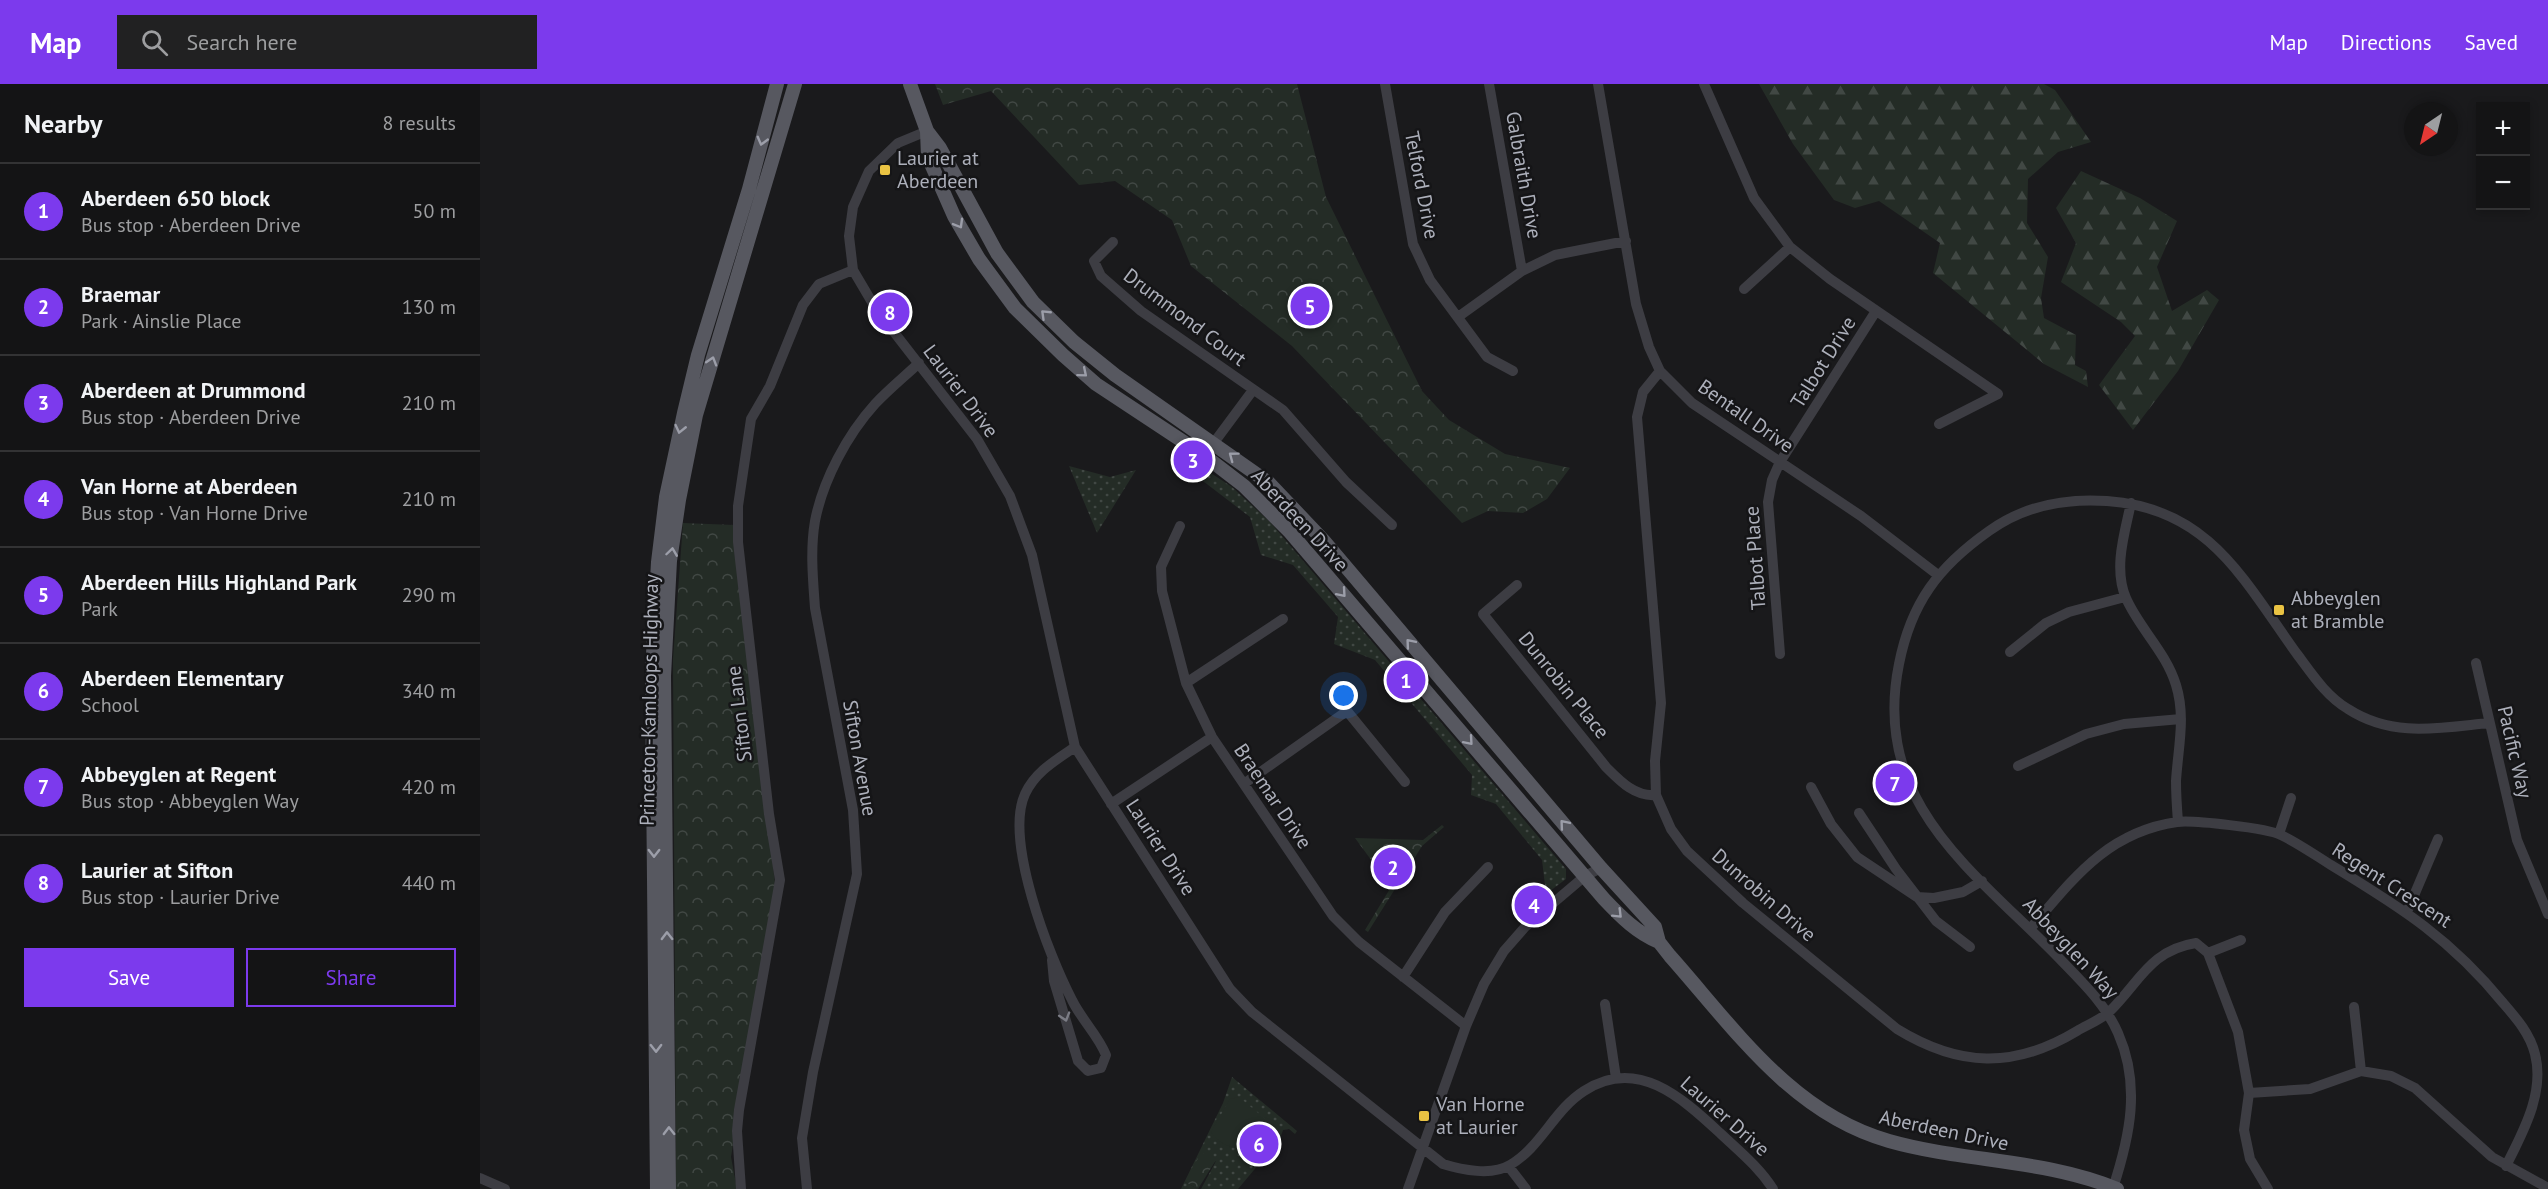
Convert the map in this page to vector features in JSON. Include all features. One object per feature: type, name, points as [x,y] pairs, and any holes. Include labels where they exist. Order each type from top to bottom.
[{"type":"main road","name":"Princeton-Kamloops Highway","points":[[657,1189],[652,673],[658,562],[666,497],[698,356],[749,189],[777,84]]},
{"type":"main road","name":"Princeton-Kamloops Highway","points":[[669,1189],[664,676],[670,561],[683,476],[696,415],[795,84]]},
{"type":"main road","name":"Aberdeen Drive","points":[[910,84],[927,130],[940,148],[997,253],[1033,302],[1074,342],[1115,375],[1269,483],[1324,541],[1602,868],[1655,927],[1659,942]]},
{"type":"main road","name":"Aberdeen Drive","points":[[927,130],[928,157],[954,216],[979,259],[1015,308],[1063,356],[1096,384],[1205,456],[1244,486],[1289,531],[1623,919],[1644,935],[1659,942],[1772,1072],[1825,1113],[1849,1126],[1891,1142],[2081,1177],[2115,1188]]},
{"type":"street","name":"Telford Drive","points":[[1385,84],[1413,244],[1430,280],[1487,357],[1513,371]]},
{"type":"street","name":"Galbraith Drive","points":[[1489,84],[1522,271]]},
{"type":"street","name":"Bentall Drive","points":[[1598,84],[1636,304],[1649,347],[1660,371],[1692,403],[1861,516],[1938,575]]},
{"type":"street","points":[[1704,84],[1754,198],[1790,247],[1830,279],[1998,394],[1939,424]]},
{"type":"street","name":"Laurier Drive","points":[[927,130],[898,143],[868,171],[853,207],[849,236],[853,270],[864,292],[977,439],[1010,496],[1032,555],[1075,747],[1230,989],[1252,1012],[1443,1164],[1462,1170],[1480,1171],[1509,1167]]},
{"type":"street","points":[[1458,316],[1522,271],[1556,255],[1626,241]]},
{"type":"street","name":"Drummond Court","points":[[1113,242],[1094,261],[1101,276],[1141,311],[1283,410],[1346,482],[1392,525]]},
{"type":"street","points":[[1744,289],[1790,247]]},
{"type":"street","name":"Sifton Lane","points":[[741,1189],[737,1131],[739,1110],[780,880],[769,814],[738,542],[738,506],[751,419],[770,386],[803,305],[819,284],[853,270]]},
{"type":"street","name":"Talbot Drive","points":[[1780,462],[1876,311]]},
{"type":"street","name":"Sifton Avenue","points":[[807,1189],[802,1138],[813,1072],[857,874],[853,810],[815,608],[813,579],[815,521],[828,482],[846,444],[862,420],[919,363]]},
{"type":"street","name":"Dunrobin Drive","points":[[1660,371],[1643,392],[1637,417],[1661,703],[1655,762],[1656,795],[1671,829],[1695,858],[1743,903],[1856,998],[1897,1029],[1923,1045],[1956,1055],[1994,1058],[2029,1055],[2054,1045],[2108,1013],[2156,958],[2177,946],[2196,943],[2208,953]]},
{"type":"street","name":"Drummond Court","points":[[1205,456],[1253,390]]},
{"type":"street","name":"Talbot Place","points":[[1780,462],[1772,480],[1768,502],[1780,654]]},
{"type":"street","name":"Abbeyglen Way","points":[[2115,1188],[2127,1144],[2132,1107],[2130,1072],[2119,1034],[2108,1013],[2092,992],[1942,840],[1919,808],[1905,777],[1894,734],[1893,691],[1905,634],[1920,600],[1938,575],[1967,546],[1997,525],[2029,509],[2060,501],[2131,503],[2171,515],[2207,538],[2233,564],[2320,686],[2347,709],[2381,726],[2417,731],[2489,723]]},
{"type":"street","points":[[2131,503],[2122,543],[2120,571],[2125,597],[2164,658],[2176,686],[2182,744],[2176,781],[2178,822]]},
{"type":"street","name":"Braemar Drive","points":[[1180,526],[1161,567],[1162,591],[1186,683],[1212,737],[1333,916],[1359,942],[1466,1026]]},
{"type":"street","name":"Dunrobin Place","points":[[1517,585],[1483,614],[1606,767],[1622,783],[1643,796],[1656,795]]},
{"type":"street","points":[[2010,652],[2055,619],[2069,612],[2125,597]]},
{"type":"street","points":[[1186,683],[1283,619]]},
{"type":"street","name":"Pacific Way","points":[[2476,663],[2517,840],[2548,914]]},
{"type":"street","points":[[1245,783],[1347,711],[1405,782]]},
{"type":"street","points":[[2018,766],[2086,734],[2124,724],[2181,719]]},
{"type":"street","points":[[1111,804],[1212,737]]},
{"type":"street","points":[[1052,960],[1054,981],[1078,1061],[1088,1071],[1095,1071],[1105,1062],[1106,1055],[1073,1003],[1052,960],[1018,846],[1018,816],[1025,793],[1040,772],[1075,747]]},
{"type":"street","points":[[1811,787],[1831,824],[1857,857],[1917,897],[1934,898],[1963,892],[1982,881]]},
{"type":"street","points":[[2279,834],[2291,798]]},
{"type":"street","points":[[1859,813],[1936,921],[1970,947]]},
{"type":"street","name":"Regent Crescent","points":[[2030,929],[2077,874],[2104,850],[2134,834],[2178,822],[2279,834],[2408,912],[2450,945],[2492,989],[2525,1030],[2535,1054],[2536,1083],[2532,1110],[2506,1166]]},
{"type":"street","points":[[2408,912],[2438,839]]},
{"type":"street","points":[[1403,977],[1445,912],[1488,867]]},
{"type":"street","points":[[1408,1189],[1466,1026],[1484,984],[1504,951],[1525,927],[1585,876],[1602,868]]},
{"type":"street","points":[[2241,940],[2208,953],[2238,1032],[2249,1093],[2244,1130],[2250,1159],[2268,1189]]},
{"type":"street","points":[[1526,1189],[1509,1167],[1534,1145],[1565,1107],[1585,1090],[1616,1077],[1605,1004]]},
{"type":"street","points":[[2354,1007],[2361,1071]]},
{"type":"street","points":[[2249,1093],[2310,1089],[2361,1071],[2391,1076],[2415,1088],[2477,1146],[2506,1166],[2548,1188]]},
{"type":"street","name":"Laurier Drive","points":[[1616,1077],[1661,1085],[1682,1098],[1761,1171],[1773,1189]]},
{"type":"street","points":[[480,1178],[505,1189]]},
{"type":"green space","points":[[935,84],[1297,84],[1326,197],[1422,391],[1449,420],[1505,454],[1570,468],[1547,499],[1523,513],[1488,511],[1462,523],[1292,346],[1191,266],[1172,220],[1115,181],[1079,185],[991,91],[943,105]]},
{"type":"green space","points":[[1759,84],[2044,84],[2055,90],[2091,142],[2058,152],[2028,179],[2027,223],[2048,257],[2041,298],[2044,318],[2076,335],[2075,365],[2086,371],[2088,387],[2044,364],[1933,273],[1940,243],[1879,201],[1855,208],[1834,200],[1793,144]]},
{"type":"green space","points":[[2081,171],[2140,198],[2177,221],[2157,267],[2172,311],[2207,290],[2219,300],[2178,371],[2133,430],[2099,385],[2135,336],[2121,322],[2061,282],[2076,243],[2056,208]]},
{"type":"green space","points":[[1188,458],[1232,487],[1270,522],[1566,869],[1566,879],[1546,894],[1542,860],[1496,804],[1471,795],[1472,775],[1375,660],[1334,644],[1338,617],[1293,565],[1261,555],[1250,517],[1182,465]]},
{"type":"green space","points":[[1069,466],[1110,477],[1136,470],[1097,533]]},
{"type":"green space","points":[[683,523],[734,525],[775,884],[731,1157],[737,1189],[676,1189],[673,659]]},
{"type":"green space","points":[[1442,825],[1444,827],[1422,846],[1368,932],[1365,930],[1391,887],[1355,838],[1423,840]]},
{"type":"green space","points":[[1232,1077],[1297,1131],[1295,1134],[1289,1129],[1283,1130],[1280,1139],[1238,1189],[1201,1189],[1216,1161],[1185,1182],[1198,1189],[1181,1189],[1223,1103]]},
{"type":"green space","points":[[1239,1097],[1269,1122],[1259,1140],[1251,1145],[1234,1147],[1218,1140],[1211,1132],[1230,1099]]},
{"type":"green space","points":[[1201,1152],[1216,1160],[1198,1189],[1185,1182]]},
{"type":"place","name":"Laurier at Aberdeen","points":[[885,170]]},
{"type":"place","name":"Aberdeen Hills Highland Park","points":[[1310,306]]},
{"type":"place","name":"Laurier at Sifton","points":[[890,312]]},
{"type":"place","name":"Aberdeen at Drummond","points":[[1193,460]]},
{"type":"place","name":"Abbeyglen at Bramble","points":[[2279,610]]},
{"type":"place","name":"Aberdeen 650 block","points":[[1406,680]]},
{"type":"place","name":"Abbeyglen at Regent","points":[[1895,783]]},
{"type":"place","name":"Braemar","points":[[1393,867]]},
{"type":"place","name":"Van Horne at Aberdeen","points":[[1534,905]]},
{"type":"place","name":"Van Horne at Laurier","points":[[1424,1116]]},
{"type":"place","name":"Aberdeen Elementary","points":[[1259,1144]]}]
